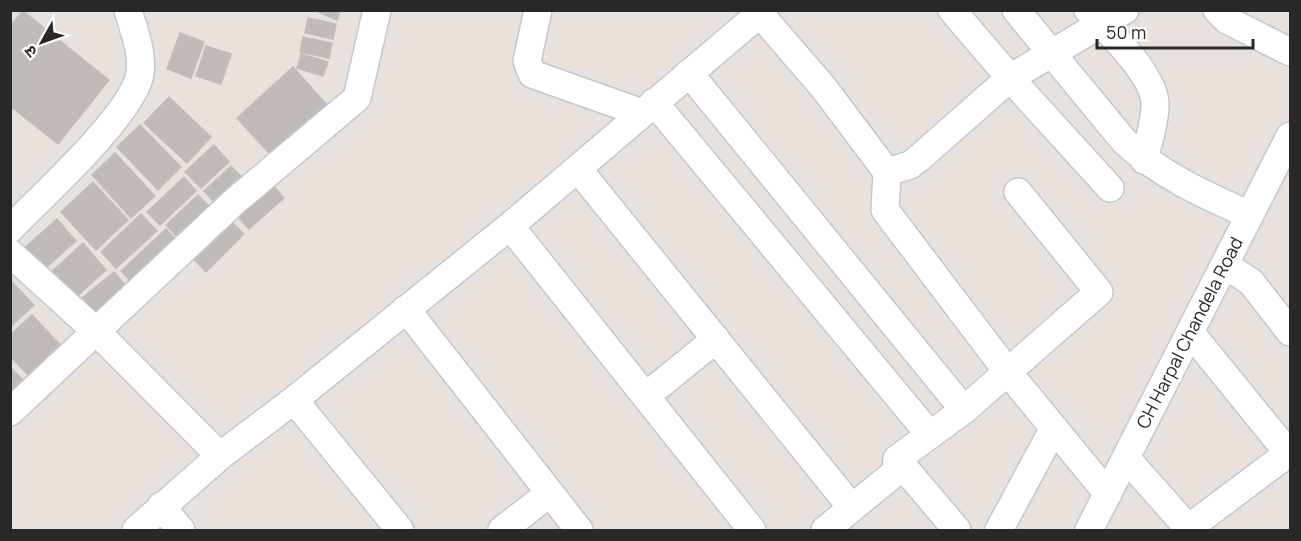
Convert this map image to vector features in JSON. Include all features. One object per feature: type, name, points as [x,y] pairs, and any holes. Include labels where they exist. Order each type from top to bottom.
[{"type":"street","points":[[10,229],[119,115],[134,93],[141,56],[128,10]]},
{"type":"street","points":[[10,412],[235,201],[357,98],[377,10]]},
{"type":"street","points":[[538,10],[527,61],[532,74],[648,107],[930,435]]},
{"type":"street","points":[[952,10],[1110,188]]},
{"type":"street","points":[[1016,10],[1124,141],[1144,160],[1195,190],[1250,215]]},
{"type":"street","points":[[887,172],[910,165],[1010,78],[1053,53],[1095,18],[1125,10]]},
{"type":"street","points":[[1217,10],[1227,20],[1290,52]]},
{"type":"street","points":[[136,531],[161,506],[220,456],[294,400],[510,226],[762,12],[887,172],[885,210],[1007,371],[1108,494]]},
{"type":"street","points":[[1095,18],[1142,71],[1156,103],[1144,160]]},
{"type":"street","points":[[689,73],[964,410]]},
{"type":"street","name":"CH Harpal Chandela Road","points":[[1089,531],[1290,136]]},
{"type":"street","points":[[578,169],[852,508]]},
{"type":"street","points":[[825,531],[896,472],[897,459],[964,410],[1099,292],[1018,192]]},
{"type":"street","points":[[510,226],[752,531]]},
{"type":"street","points":[[10,253],[97,332],[220,456]]},
{"type":"street","points":[[1225,265],[1251,282],[1290,332]]},
{"type":"street","points":[[406,309],[579,531]]},
{"type":"street","points":[[1126,458],[1188,530],[1290,453],[1190,332]]},
{"type":"street","points":[[646,396],[716,339]]},
{"type":"street","points":[[294,400],[400,531]]},
{"type":"street","points":[[999,531],[1054,428]]},
{"type":"street","points":[[897,459],[957,531]]},
{"type":"street","points":[[502,531],[550,493]]},
{"type":"street","points":[[161,506],[181,531]]},
{"type":"building","points":[[314,10],[340,10],[337,20]]},
{"type":"building","points":[[23,11],[109,80],[58,144],[10,106],[10,26]]},
{"type":"building","points":[[308,18],[336,24],[333,39],[305,33]]},
{"type":"building","points":[[180,33],[204,42],[191,78],[167,69]]},
{"type":"building","points":[[303,37],[332,43],[329,58],[300,52]]},
{"type":"building","points":[[206,46],[231,54],[221,84],[196,76]]},
{"type":"building","points":[[301,54],[328,62],[323,76],[297,68]]},
{"type":"building","points":[[293,67],[334,113],[278,163],[237,118]]},
{"type":"building","points":[[169,97],[211,137],[187,163],[144,123]]},
{"type":"building","points":[[140,125],[181,167],[158,190],[117,147]]},
{"type":"building","points":[[214,145],[229,162],[201,188],[185,172]]},
{"type":"building","points":[[115,153],[155,196],[131,218],[92,175]]},
{"type":"building","points":[[231,166],[248,184],[221,210],[204,191]]},
{"type":"building","points":[[184,177],[196,191],[160,225],[147,212]]},
{"type":"building","points":[[93,182],[128,220],[96,250],[61,212]]},
{"type":"building","points":[[270,182],[284,198],[249,229],[235,214]]},
{"type":"building","points":[[198,195],[214,212],[182,242],[166,225]]},
{"type":"building","points":[[141,214],[157,231],[116,268],[101,252]]},
{"type":"building","points":[[227,218],[244,234],[206,272],[190,255]]},
{"type":"building","points":[[57,219],[76,241],[41,272],[22,250]]},
{"type":"building","points":[[166,229],[181,245],[136,287],[121,271]]},
{"type":"building","points":[[83,243],[106,270],[74,299],[50,273]]},
{"type":"building","points":[[114,272],[130,291],[93,321],[77,302]]},
{"type":"building","points":[[10,280],[34,305],[10,327]]},
{"type":"building","points":[[32,315],[66,351],[33,380],[10,356],[10,335]]},
{"type":"building","points":[[10,367],[27,384],[10,401]]}]
